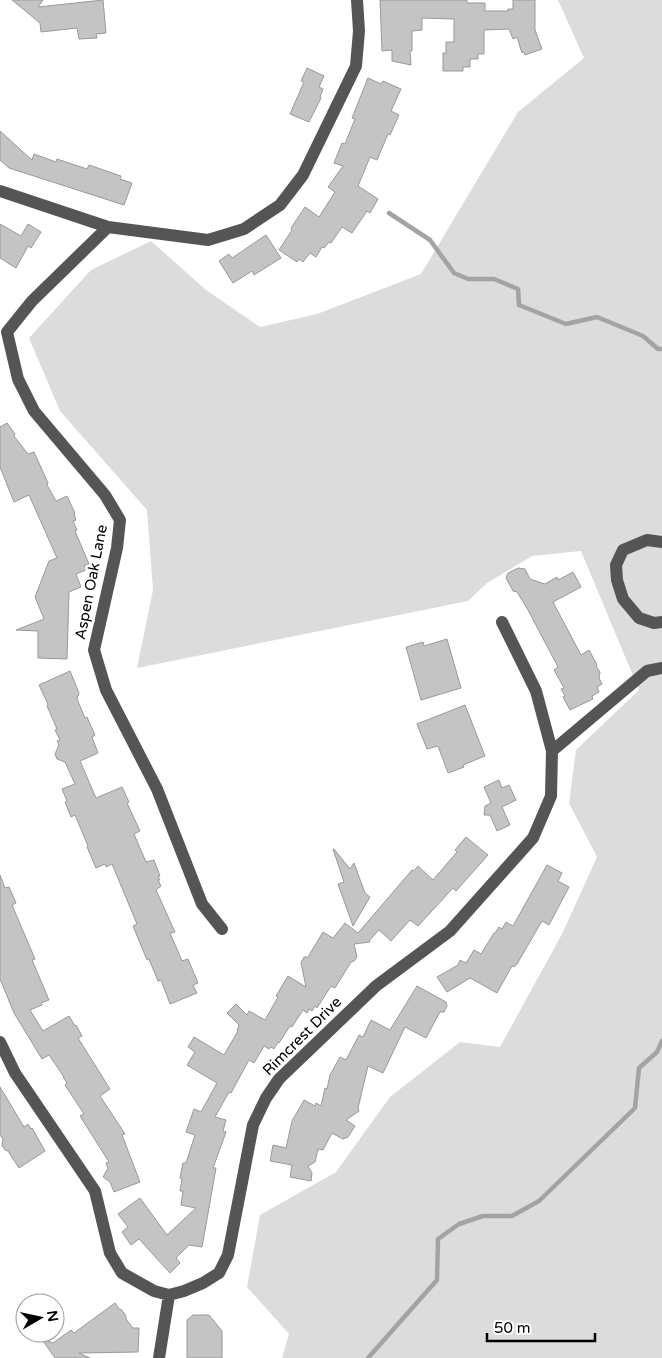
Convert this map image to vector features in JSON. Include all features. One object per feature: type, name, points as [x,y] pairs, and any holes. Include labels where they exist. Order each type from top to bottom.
[{"type":"street","points":[[0,191],[108,227],[208,240],[244,229],[280,205],[302,175],[356,66],[359,31],[357,0]]},
{"type":"street","name":"Aspen Oak Lane","points":[[108,227],[32,301],[4,332],[18,379],[34,411],[105,495],[120,520],[118,548],[94,650],[106,690],[157,789],[202,904],[222,929]]},
{"type":"street","points":[[662,542],[647,540],[623,550],[616,565],[617,580],[624,599],[639,618],[654,623],[662,622]]},
{"type":"street","name":"Rimcrest Drive","points":[[169,1295],[203,1283],[218,1274],[228,1255],[253,1125],[266,1098],[279,1079],[376,986],[450,931],[533,838],[551,796],[552,751],[536,691],[502,622]]},
{"type":"street","points":[[552,751],[647,671],[662,668]]},
{"type":"street","points":[[0,1042],[15,1073],[95,1191],[110,1253],[122,1273],[154,1291],[169,1295],[159,1358]]},
{"type":"shaded area","points":[[558,0],[662,0],[662,1358],[282,1358],[289,1334],[247,1287],[260,1215],[336,1172],[390,1097],[460,1042],[500,1047],[562,934],[597,857],[569,803],[576,750],[639,690],[581,551],[532,556],[487,583],[468,601],[137,668],[153,590],[147,510],[60,411],[29,338],[91,270],[151,241],[206,290],[260,327],[317,314],[421,274],[518,112],[584,58]]},
{"type":"building","points":[[12,0],[43,0],[38,7],[103,0],[106,33],[96,34],[97,38],[79,39],[77,28],[41,32],[40,23]]},
{"type":"building","points":[[380,0],[467,0],[467,3],[485,3],[485,11],[508,11],[508,9],[513,9],[513,0],[535,0],[535,30],[542,49],[525,55],[524,52],[522,53],[517,37],[513,39],[509,29],[484,30],[484,54],[478,54],[478,59],[470,59],[470,67],[463,67],[463,71],[443,71],[443,53],[446,53],[446,42],[454,42],[454,19],[422,18],[422,30],[412,31],[411,65],[392,61],[392,50],[382,51]]},
{"type":"building","points":[[307,68],[324,76],[319,87],[323,89],[321,98],[309,122],[290,114],[304,82],[301,81]]},
{"type":"building","points":[[368,78],[381,84],[383,81],[401,89],[391,111],[399,115],[390,135],[388,134],[377,160],[370,157],[358,186],[378,199],[370,213],[367,211],[352,233],[342,227],[331,243],[329,242],[324,248],[322,247],[316,257],[310,253],[303,262],[299,259],[297,262],[279,250],[305,207],[319,217],[335,192],[328,187],[343,166],[334,163],[342,143],[345,144],[355,119],[352,118]]},
{"type":"building","points":[[0,131],[32,160],[34,154],[56,162],[57,159],[87,169],[89,165],[121,176],[120,179],[132,183],[124,205],[9,168],[0,160]]},
{"type":"building","points":[[0,224],[21,236],[28,224],[41,232],[31,248],[28,246],[16,268],[0,258]]},
{"type":"building","points":[[266,235],[281,258],[254,275],[252,271],[233,283],[219,261],[229,254],[232,258]]},
{"type":"building","points":[[7,423],[28,454],[34,452],[48,483],[47,485],[56,501],[67,496],[75,513],[76,520],[73,521],[77,530],[75,531],[89,564],[84,566],[86,570],[76,574],[81,587],[69,592],[67,659],[38,658],[38,631],[16,630],[44,619],[35,597],[49,561],[57,558],[29,495],[14,502],[0,467],[0,427]]},
{"type":"building","points":[[518,568],[525,569],[530,579],[545,584],[557,577],[558,580],[573,572],[581,587],[553,602],[581,655],[589,650],[600,672],[599,678],[602,684],[597,687],[599,692],[592,696],[593,699],[570,710],[563,697],[565,696],[561,689],[564,688],[554,670],[558,667],[528,610],[517,592],[513,591],[506,578],[508,573]]},
{"type":"building","points":[[447,639],[461,688],[421,700],[406,647],[423,642],[424,646]]},
{"type":"building","points":[[70,671],[79,693],[77,699],[95,735],[92,737],[98,753],[80,761],[96,798],[122,787],[140,831],[134,834],[146,862],[154,860],[160,876],[158,877],[160,880],[158,880],[161,886],[156,890],[175,932],[170,933],[182,961],[188,959],[198,983],[193,985],[197,993],[170,1004],[161,980],[158,981],[149,959],[147,960],[133,926],[137,924],[112,864],[106,867],[105,864],[96,868],[75,815],[71,817],[65,802],[67,801],[62,789],[75,784],[65,762],[57,759],[55,754],[59,745],[57,741],[60,740],[47,706],[48,704],[39,685]]},
{"type":"building","points":[[465,705],[485,756],[448,773],[438,746],[427,749],[417,724]]},
{"type":"building","points":[[499,780],[502,788],[509,785],[516,800],[502,807],[510,825],[497,831],[490,815],[484,815],[485,806],[491,803],[484,787]]},
{"type":"building","points":[[466,837],[488,855],[456,891],[453,888],[418,926],[410,920],[391,941],[379,930],[370,942],[354,944],[357,957],[351,962],[335,988],[331,986],[317,1008],[315,1006],[312,1011],[309,1009],[307,1013],[303,1010],[274,1049],[264,1046],[254,1063],[249,1060],[215,1117],[226,1120],[223,1131],[226,1132],[213,1168],[216,1168],[202,1247],[189,1245],[176,1258],[180,1263],[170,1273],[139,1239],[131,1245],[122,1232],[128,1227],[118,1214],[140,1198],[167,1235],[196,1208],[181,1205],[183,1191],[180,1191],[182,1179],[180,1178],[183,1163],[186,1163],[195,1135],[186,1132],[194,1109],[201,1112],[217,1083],[187,1065],[195,1052],[188,1047],[194,1037],[224,1055],[238,1031],[239,1025],[227,1013],[236,1004],[247,1015],[249,1011],[265,1020],[288,976],[306,987],[301,963],[304,957],[308,957],[323,932],[333,938],[345,923],[358,933],[412,870],[414,871],[418,866],[433,880],[457,852],[455,850]]},
{"type":"building","points":[[333,849],[350,869],[354,863],[365,893],[370,897],[353,926],[338,884],[344,882]]},
{"type":"building","points":[[547,865],[562,873],[558,881],[569,887],[549,925],[542,921],[517,964],[514,967],[512,966],[497,993],[470,978],[447,992],[437,977],[458,965],[460,960],[466,963],[474,950],[481,954],[494,933],[499,927],[502,929],[506,922],[513,926]]},
{"type":"building","points":[[0,875],[5,888],[9,887],[16,903],[12,905],[35,959],[32,960],[49,1000],[30,1010],[43,1031],[69,1016],[76,1025],[82,1036],[78,1038],[110,1089],[100,1096],[125,1134],[122,1135],[140,1182],[114,1192],[110,1182],[103,1177],[108,1168],[106,1163],[109,1162],[80,1116],[84,1114],[65,1085],[67,1083],[64,1077],[49,1055],[42,1059],[14,1013],[0,979]]},
{"type":"building","points":[[417,986],[446,1002],[447,1006],[444,1012],[440,1012],[426,1038],[405,1027],[383,1073],[368,1066],[358,1108],[359,1111],[346,1120],[355,1126],[348,1137],[343,1139],[332,1133],[323,1150],[318,1149],[315,1162],[308,1166],[312,1173],[311,1181],[290,1177],[292,1165],[270,1161],[273,1145],[286,1148],[292,1121],[304,1100],[315,1106],[316,1103],[321,1106],[330,1075],[340,1057],[346,1060],[359,1035],[363,1037],[371,1020],[390,1030]]},
{"type":"building","points":[[0,1087],[24,1127],[28,1124],[32,1128],[45,1151],[19,1168],[2,1145],[3,1139],[0,1135]]},
{"type":"building","points":[[115,1303],[133,1328],[139,1328],[138,1352],[79,1353],[90,1358],[55,1358],[44,1343],[65,1343],[65,1334],[71,1330],[74,1333]]},
{"type":"building","points":[[193,1315],[209,1315],[222,1331],[222,1358],[187,1358],[187,1320]]},
{"type":"waterway","points":[[389,213],[430,240],[454,273],[468,279],[494,279],[518,289],[519,305],[566,324],[597,317],[643,336],[658,349],[662,349]]},
{"type":"waterway","points":[[368,1358],[437,1280],[438,1239],[459,1224],[483,1216],[512,1216],[539,1201],[635,1108],[639,1068],[657,1052],[662,1041]]}]
